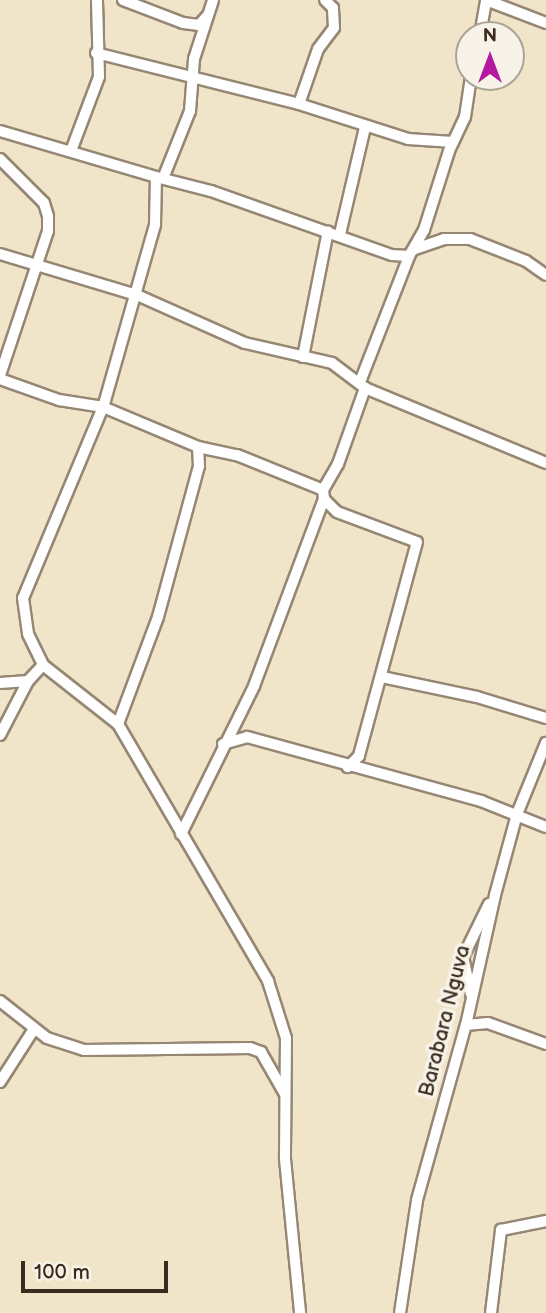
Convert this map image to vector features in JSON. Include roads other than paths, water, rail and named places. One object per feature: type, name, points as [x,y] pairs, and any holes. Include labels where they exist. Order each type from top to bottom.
[{"type":"street","points":[[71,151],[99,77],[96,53],[97,0]]},
{"type":"street","points":[[122,0],[183,23],[199,25],[208,15]]},
{"type":"street","points":[[213,0],[194,59],[195,76],[190,111],[160,177],[155,225],[103,407],[23,598],[27,634],[43,665],[118,724],[268,981],[286,1038],[285,1159],[300,1313]]},
{"type":"street","points":[[299,104],[318,49],[334,27],[333,8],[325,0]]},
{"type":"street","points":[[483,21],[486,0],[546,23]]},
{"type":"street","points":[[96,53],[299,104],[408,139],[453,142]]},
{"type":"street","points":[[181,834],[254,686],[323,495],[338,464],[363,385],[453,142],[465,117],[469,91]]},
{"type":"street","points":[[340,234],[365,127]]},
{"type":"street","points":[[0,131],[160,177],[340,234],[392,256],[412,253],[444,239],[470,239],[526,261],[546,275]]},
{"type":"street","points":[[0,159],[44,203],[48,216],[48,231],[33,265],[0,377],[59,400],[103,407],[198,447],[237,455],[323,495],[337,512],[417,542],[359,756],[348,767]]},
{"type":"street","points":[[303,357],[328,231]]},
{"type":"street","points":[[0,254],[137,295],[245,343],[332,363],[363,385],[546,463]]},
{"type":"street","points":[[118,724],[158,617],[199,466],[198,447]]},
{"type":"street","points":[[0,735],[27,681],[43,665]]},
{"type":"street","points":[[382,677],[477,697],[546,718]]},
{"type":"street","points":[[0,683],[27,681]]},
{"type":"street","points":[[223,745],[247,737],[517,814],[546,827]]},
{"type":"street","name":"Barabara Nguva","points":[[400,1313],[417,1200],[466,1025],[495,895],[517,814],[543,764],[546,743]]},
{"type":"street","points":[[359,756],[363,771]]},
{"type":"street","points":[[472,997],[463,957],[495,895]]},
{"type":"street","points":[[0,1001],[34,1029],[84,1050],[250,1048],[261,1052],[286,1096]]},
{"type":"street","points":[[466,1025],[488,1023],[544,1042]]},
{"type":"street","points":[[0,1082],[34,1029]]},
{"type":"street","points":[[491,1313],[501,1230],[546,1221]]}]
